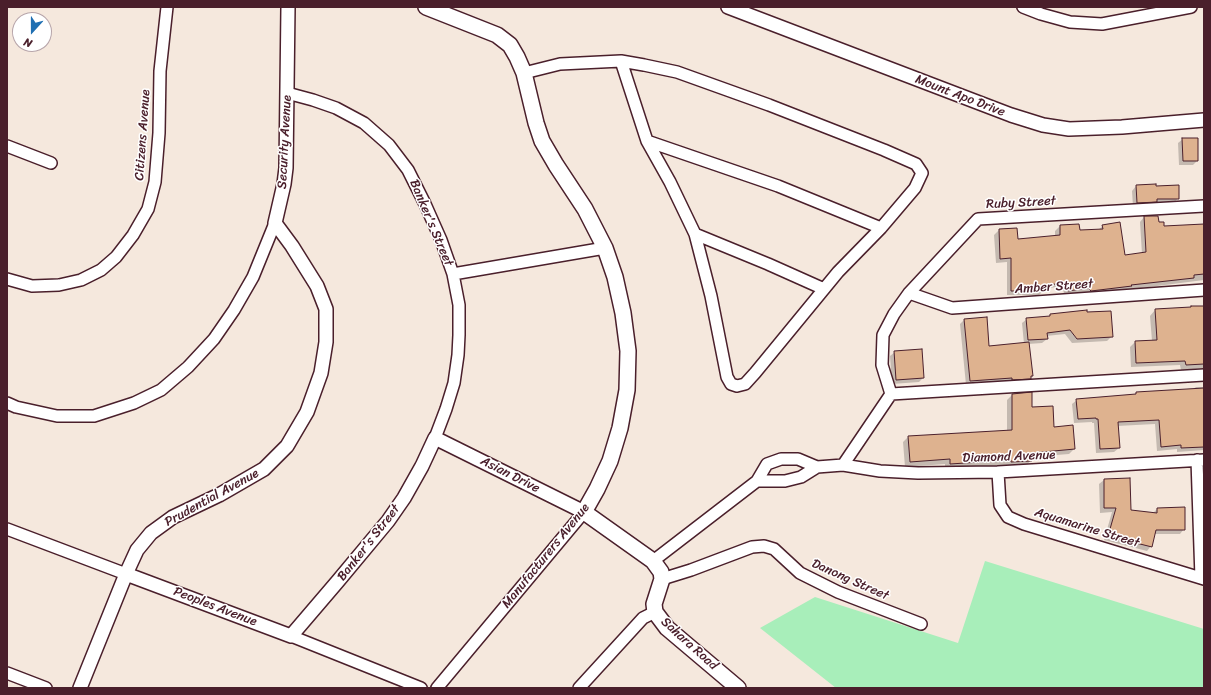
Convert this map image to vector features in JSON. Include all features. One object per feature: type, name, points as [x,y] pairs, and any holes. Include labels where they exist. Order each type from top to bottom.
[{"type":"main road","name":"Manufacturers Avenue","points":[[426,7],[497,35],[510,46],[524,73],[542,141],[585,209],[605,248],[615,277],[623,313],[628,351],[627,390],[620,428],[610,460],[597,489],[584,512]]},
{"type":"main road","points":[[584,512],[653,561],[661,572],[662,579]]},
{"type":"main road","name":"Sahara Road","points":[[662,579],[654,604],[655,612],[667,628],[738,688]]},
{"type":"street","name":"Citizens Avenue","points":[[7,279],[32,286],[59,285],[81,280],[101,270],[116,257],[133,235],[148,208],[155,182],[159,134],[160,71],[167,7]]},
{"type":"street","name":"Security Avenue","points":[[7,403],[57,416],[94,416],[134,403],[161,390],[188,367],[214,339],[234,310],[253,277],[275,223],[284,184],[287,141],[288,7]]},
{"type":"street","name":"Mount Apo Drive","points":[[728,7],[1011,115],[1043,125],[1069,129],[1122,127],[1204,120]]},
{"type":"street","points":[[1023,7],[1070,22],[1102,24],[1191,7]]},
{"type":"street","points":[[524,73],[560,64],[621,61],[677,72],[776,108],[916,164],[922,173],[915,188],[881,228],[838,272],[745,384],[737,386],[731,384],[727,377],[711,296],[695,234],[670,182],[647,141],[621,61]]},
{"type":"street","name":"Banker's Street","points":[[287,93],[336,108],[364,123],[390,146],[408,170],[441,240],[453,274],[459,305],[458,355],[454,383],[436,438],[422,466],[404,498],[388,521],[291,636]]},
{"type":"street","points":[[647,141],[778,186],[881,228]]},
{"type":"street","points":[[7,146],[51,163]]},
{"type":"street","name":"Ruby Street","points":[[890,394],[882,365],[883,335],[894,314],[910,293],[978,220],[1204,206]]},
{"type":"street","name":"Prudential Avenue","points":[[80,688],[126,574],[137,550],[150,533],[173,517],[219,495],[264,469],[286,446],[307,412],[321,374],[326,342],[326,309],[317,286],[292,246],[275,223]]},
{"type":"street","points":[[695,234],[824,289]]},
{"type":"street","points":[[453,274],[605,248]]},
{"type":"street","name":"Amber Street","points":[[910,293],[952,308],[1204,290]]},
{"type":"street","points":[[843,464],[890,394],[1204,375]]},
{"type":"street","name":"Asian Drive","points":[[436,438],[584,512]]},
{"type":"street","name":"Diamond Avenue","points":[[653,561],[757,481],[767,464],[781,459],[798,459],[816,467]]},
{"type":"street","points":[[1201,460],[1202,579]]},
{"type":"street","name":"Diamond Avenue","points":[[757,481],[785,481],[802,477],[816,467],[843,464],[880,471],[918,473],[998,472],[1201,460]]},
{"type":"street","name":"Aquamarine Street","points":[[998,472],[1000,505],[1008,517],[1024,524],[1202,579]]},
{"type":"street","name":"Manufacturers Avenue","points":[[437,688],[584,512]]},
{"type":"street","name":"Peoples Avenue","points":[[7,528],[291,636],[421,688]]},
{"type":"street","name":"Danong Street","points":[[662,579],[691,570],[752,547],[764,546],[774,549],[800,573],[838,592],[920,624]]},
{"type":"street","points":[[581,687],[644,618],[655,612]]},
{"type":"street","points":[[7,673],[46,688]]},
{"type":"green space","points":[[985,561],[1204,629],[1204,688],[836,688],[760,628],[815,597],[958,643]]},
{"type":"building","points":[[1182,138],[1198,138],[1198,161],[1183,161]]},
{"type":"building","points":[[1156,184],[1156,186],[1179,185],[1179,199],[1157,199],[1157,202],[1137,203],[1136,185]]},
{"type":"building","points":[[1144,216],[1158,216],[1159,222],[1164,222],[1164,226],[1204,224],[1204,274],[1194,275],[1194,278],[1091,291],[1088,288],[1068,291],[1067,283],[1045,285],[1045,291],[1011,291],[1011,258],[1000,259],[999,229],[1017,228],[1018,239],[1060,235],[1060,225],[1079,224],[1080,230],[1103,229],[1102,225],[1120,222],[1125,255],[1146,252]]},
{"type":"building","points":[[1204,306],[1204,364],[1186,365],[1185,361],[1136,363],[1135,341],[1157,340],[1155,309]]},
{"type":"building","points":[[1087,310],[1087,312],[1111,311],[1113,337],[1077,339],[1070,330],[1047,333],[1048,339],[1028,340],[1026,318]]},
{"type":"building","points":[[987,317],[989,346],[1029,342],[1033,376],[1031,376],[1031,379],[1012,380],[1012,378],[970,381],[964,319]]},
{"type":"building","points":[[922,349],[924,378],[896,380],[894,351]]},
{"type":"building","points":[[1204,388],[1204,447],[1181,448],[1181,445],[1161,447],[1159,420],[1118,422],[1120,448],[1100,449],[1098,419],[1078,419],[1076,399],[1136,394],[1136,392]]},
{"type":"building","points":[[1032,392],[1032,407],[1053,406],[1054,427],[1073,425],[1075,449],[1032,453],[1032,461],[1011,462],[1011,460],[950,464],[950,459],[910,462],[908,436],[1012,430],[1012,394]]},
{"type":"building","points":[[1130,478],[1131,510],[1157,513],[1157,508],[1185,507],[1185,530],[1156,530],[1152,547],[1108,536],[1116,508],[1104,508],[1104,479]]}]
